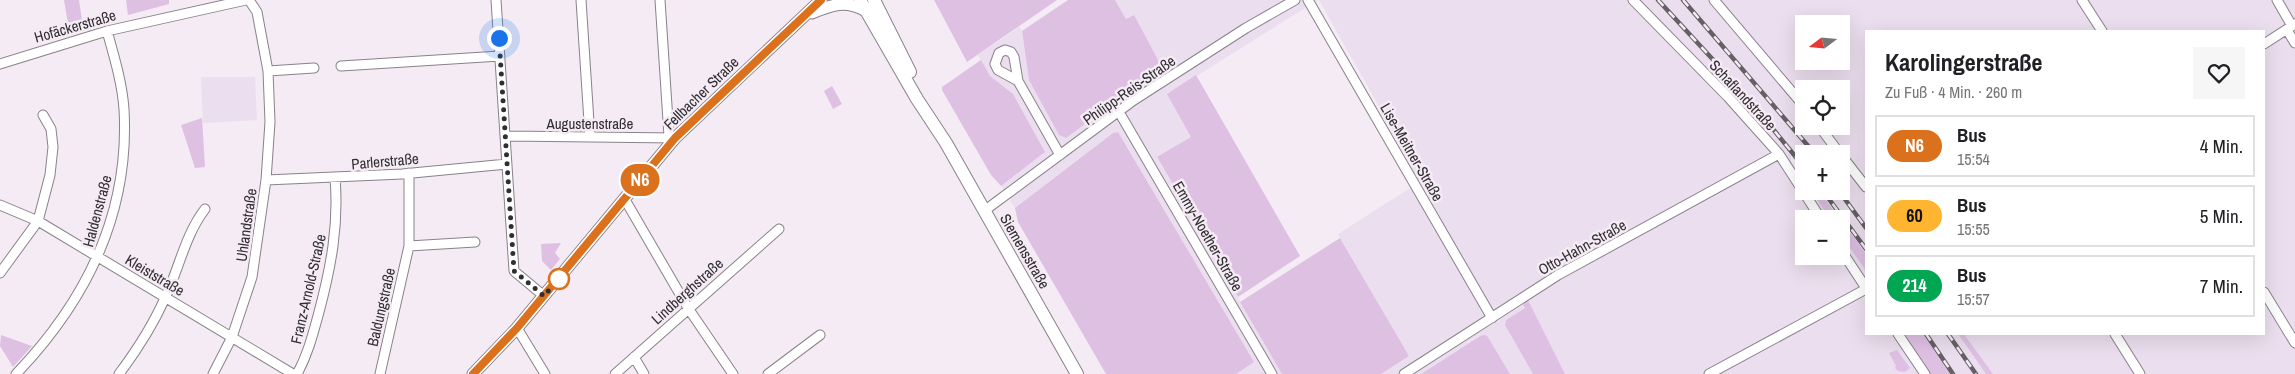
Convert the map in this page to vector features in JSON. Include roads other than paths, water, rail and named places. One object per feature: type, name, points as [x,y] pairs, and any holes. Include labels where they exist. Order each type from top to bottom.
[{"type":"main road","name":"Siemensstraße","points":[[874,0],[946,143],[1076,374]]},
{"type":"main road","name":"Siemensstraße","points":[[863,6],[917,99],[946,143]]},
{"type":"street","name":"Hofäckerstraße","points":[[0,64],[107,31],[248,0]]},
{"type":"street","name":"Uhlandstraße","points":[[213,374],[232,337],[252,277],[266,180],[270,122],[268,71],[257,12],[248,0]]},
{"type":"street","points":[[496,0],[514,271],[544,296]]},
{"type":"street","points":[[581,0],[590,137]]},
{"type":"street","points":[[660,0],[672,137]]},
{"type":"street","name":"Fellbacher Straße","points":[[473,374],[517,328],[544,296],[672,137],[821,0]]},
{"type":"street","name":"Philipp-Reis-Straße","points":[[984,211],[1118,112],[1246,28],[1295,0]]},
{"type":"street","name":"Lise-Meitner-Straße","points":[[1308,0],[1492,318]]},
{"type":"street","name":"Schaflandstraße","points":[[1633,0],[1728,97],[1779,154],[1815,210]]},
{"type":"street","points":[[1714,0],[1795,95]]},
{"type":"street","points":[[2082,0],[2101,30]]},
{"type":"street","points":[[2277,0],[2291,27],[2295,43]]},
{"type":"street","points":[[804,17],[837,3],[863,6]]},
{"type":"street","points":[[2265,43],[2291,27]]},
{"type":"street","name":"Haldenstraße","points":[[16,374],[58,324],[98,257],[118,196],[124,154],[122,89],[107,31]]},
{"type":"street","points":[[342,66],[500,56]]},
{"type":"street","points":[[268,71],[314,68]]},
{"type":"street","points":[[1018,81],[1060,155]]},
{"type":"street","name":"Emmy-Noether-Straße","points":[[1118,112],[1272,374]]},
{"type":"street","points":[[0,273],[38,221],[50,175],[53,147],[51,129],[43,114]]},
{"type":"street","points":[[1826,135],[1834,145]]},
{"type":"street","name":"Augustenstraße","points":[[505,136],[672,137]]},
{"type":"street","name":"Otto-Hahn-Straße","points":[[1404,374],[1558,275],[1779,154]]},
{"type":"street","name":"Parlerstraße","points":[[266,180],[335,178],[507,164]]},
{"type":"street","points":[[1850,166],[1865,186]]},
{"type":"street","name":"Baldungstraße","points":[[380,374],[409,246],[409,173]]},
{"type":"street","name":"Franz-Arnold-Straße","points":[[297,374],[307,355],[330,271],[336,233],[335,178]]},
{"type":"street","points":[[624,198],[688,308],[733,374]]},
{"type":"street","name":"Kleiststraße","points":[[0,204],[38,221],[293,374]]},
{"type":"street","points":[[119,374],[144,339],[166,297],[195,222],[205,209]]},
{"type":"street","name":"Lindberghstraße","points":[[615,374],[778,229]]},
{"type":"street","points":[[409,246],[475,242]]},
{"type":"street","points":[[1850,264],[1865,286]]},
{"type":"street","points":[[1709,374],[1865,289]]},
{"type":"street","points":[[2265,294],[2295,344]]},
{"type":"street","points":[[517,328],[545,374]]},
{"type":"street","points":[[768,374],[820,335]]},
{"type":"street","points":[[1899,335],[1925,374]]},
{"type":"street","points":[[2116,335],[2140,374]]},
{"type":"street","points":[[634,357],[644,374]]},
{"type":"railway","points":[[1658,0],[1741,90],[1795,156]]},
{"type":"railway","points":[[1683,0],[1807,145]]},
{"type":"railway","points":[[1830,200],[1865,248]]},
{"type":"railway","points":[[1846,200],[1865,227]]},
{"type":"railway","points":[[1927,335],[1953,374]]},
{"type":"railway","points":[[1949,335],[1976,374]]}]
